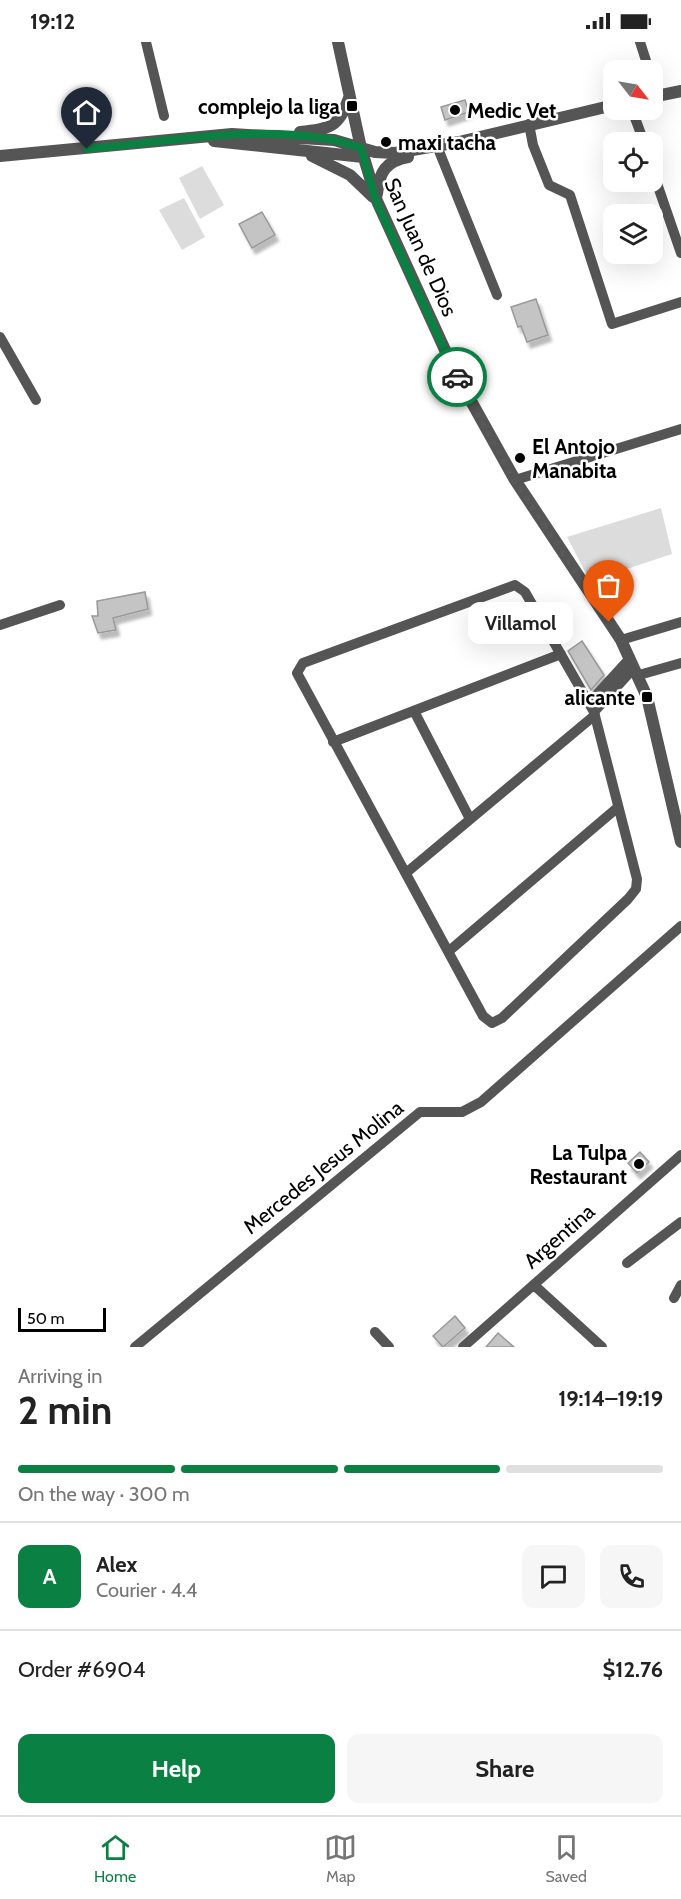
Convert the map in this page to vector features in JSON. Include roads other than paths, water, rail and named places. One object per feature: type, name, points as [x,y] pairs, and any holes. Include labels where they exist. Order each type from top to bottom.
[{"type":"street","points":[[146,42],[164,116]]},
{"type":"street","name":"San Juan de Dios","points":[[338,42],[356,128],[376,201],[456,374],[514,480],[621,640],[634,667],[647,698],[681,842]]},
{"type":"street","points":[[640,42],[646,60]]},
{"type":"street","points":[[663,94],[681,91]]},
{"type":"street","points":[[273,135],[324,129],[334,124],[342,115],[350,96]]},
{"type":"street","points":[[195,139],[287,149],[394,153],[459,142],[603,107]]},
{"type":"street","points":[[529,124],[533,145],[549,185],[570,195],[612,324],[681,302]]},
{"type":"street","points":[[356,128],[371,144],[394,153]]},
{"type":"street","points":[[0,156],[232,134],[334,140],[362,152]]},
{"type":"street","points":[[376,201],[378,181],[382,170],[390,162],[453,148],[459,142]]},
{"type":"street","points":[[287,149],[318,158],[341,169],[361,184],[376,201]]},
{"type":"street","points":[[439,151],[497,295]]},
{"type":"street","points":[[660,192],[681,253]]},
{"type":"street","points":[[0,337],[36,400]]},
{"type":"street","points":[[514,480],[681,429]]},
{"type":"street","points":[[515,585],[525,592],[593,710],[616,808],[637,879],[636,889],[502,1018],[492,1023],[483,1016],[297,673],[303,663],[515,585]]},
{"type":"street","points":[[0,625],[60,606]]},
{"type":"street","points":[[621,640],[681,622]]},
{"type":"street","points":[[333,742],[561,654]]},
{"type":"street","points":[[406,873],[593,710],[634,667],[681,663]]},
{"type":"street","points":[[414,711],[470,819]]},
{"type":"street","points":[[449,951],[616,808]]},
{"type":"street","name":"Mercedes Jesus Molina","points":[[135,1347],[420,1112],[462,1112],[481,1102],[681,926]]},
{"type":"street","name":"Argentina","points":[[463,1347],[681,1155]]},
{"type":"street","points":[[627,1263],[681,1222]]},
{"type":"street","points":[[534,1285],[602,1347]]},
{"type":"street","points":[[674,1298],[681,1285]]},
{"type":"street","points":[[375,1332],[389,1347]]},
{"type":"place","name":"complejo la liga","points":[[352,106]]},
{"type":"place","name":"Medic Vet","points":[[455,110]]},
{"type":"place","name":"maxi tacha","points":[[386,142]]},
{"type":"place","name":"El Antojo Manabita","points":[[520,458]]},
{"type":"place","name":"Villamol","points":[[609,622]]},
{"type":"place","name":"alicante","points":[[647,697]]},
{"type":"place","name":"La Tulpa Restaurant","points":[[639,1164]]}]
